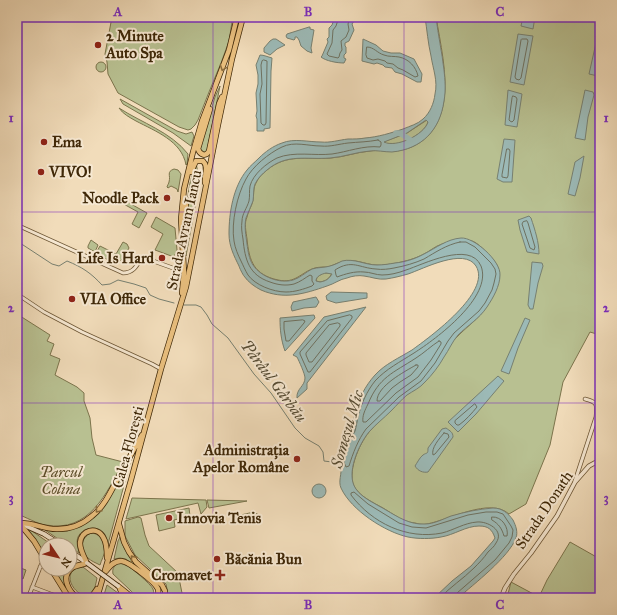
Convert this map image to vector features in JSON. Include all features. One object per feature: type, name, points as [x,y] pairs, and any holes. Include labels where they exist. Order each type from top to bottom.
[{"type":"main road","name":"Strada Avram Iancu","points":[[180,304],[184,272],[181,219],[184,189],[202,121],[229,50],[237,17]]},
{"type":"main road","name":"Strada Avram Iancu","points":[[180,304],[188,280],[226,86],[243,17]]},
{"type":"main road","points":[[213,94],[212,104],[198,149],[199,153],[202,155],[208,154],[219,104],[226,86]]},
{"type":"main road","points":[[182,240],[186,224],[185,204],[187,192],[191,171],[196,161],[203,161],[206,166],[204,177],[205,190]]},
{"type":"main road","name":"Calea Florești","points":[[100,584],[119,523],[180,304]]},
{"type":"main road","points":[[18,522],[27,522],[49,529],[62,529],[77,525],[92,516],[109,495],[146,428]]},
{"type":"main road","points":[[18,522],[49,537]]},
{"type":"main road","points":[[18,522],[38,547]]},
{"type":"main road","points":[[119,523],[124,542],[129,552],[136,562],[162,585],[165,591],[165,598]]},
{"type":"main road","points":[[87,564],[82,553],[80,541],[86,533],[93,530],[100,533],[104,538],[106,566]]},
{"type":"main road","points":[[78,557],[132,598]]},
{"type":"main road","points":[[103,576],[110,565],[118,561],[125,562],[148,578],[156,586],[158,593],[157,598]]},
{"type":"main road","points":[[78,598],[67,585],[67,575],[69,570],[74,567],[87,564]]},
{"type":"main road","points":[[56,577],[69,598]]},
{"type":"main road","points":[[88,598],[94,593],[100,584]]},
{"type":"main road","points":[[98,598],[100,584]]},
{"type":"main road","points":[[118,586],[124,598]]},
{"type":"street","points":[[17,225],[123,272],[128,273],[135,269],[142,257],[184,272]]},
{"type":"street","points":[[17,294],[44,312],[82,332],[152,364],[161,370]]},
{"type":"street","points":[[574,482],[597,411],[595,402],[593,400],[585,399]]},
{"type":"street","name":"Strada Donath","points":[[500,598],[514,574],[557,516],[574,482],[590,466],[600,460]]},
{"type":"street","points":[[28,598],[38,572]]},
{"type":"street","points":[[32,587],[56,596]]},
{"type":"green space","points":[[112,17],[213,17],[232,22],[229,41],[221,63],[198,120],[191,129],[188,130],[179,127],[118,93],[108,74],[105,54]]},
{"type":"green space","points":[[436,17],[600,17],[600,335],[590,332],[563,382],[550,445],[526,504],[509,514],[501,509],[481,509],[469,511],[436,522],[422,524],[402,519],[368,500],[361,494],[355,488],[353,482],[352,475],[355,459],[361,444],[369,432],[434,361],[484,311],[498,284],[498,267],[478,244],[472,241],[450,242],[437,246],[425,254],[410,260],[386,265],[345,261],[328,267],[315,268],[294,279],[284,281],[263,275],[254,266],[249,254],[245,225],[252,202],[254,187],[259,177],[282,161],[298,158],[341,157],[373,150],[397,151],[407,149],[415,145],[429,134],[439,119],[445,91],[443,58]]},
{"type":"green space","points":[[101,62],[106,67],[101,72],[96,67]]},
{"type":"green space","points":[[220,86],[207,151],[204,154],[199,149],[215,97]]},
{"type":"green space","points":[[120,99],[177,131],[186,134],[192,132],[194,136],[191,146],[173,133],[123,104]]},
{"type":"green space","points":[[119,108],[156,128],[181,146],[188,154],[187,164],[186,165],[179,149],[167,138],[129,117]]},
{"type":"green space","points":[[427,120],[428,122],[423,130],[408,140],[398,144],[386,144],[383,142],[407,133]]},
{"type":"green space","points":[[196,163],[199,185],[186,256],[185,239],[187,233],[187,201],[190,183]]},
{"type":"green space","points":[[174,169],[178,170],[181,174],[178,192],[177,189],[171,186],[168,188],[167,187],[169,182],[169,173]]},
{"type":"green space","points":[[122,199],[147,213],[139,228],[132,224],[138,212],[120,202]]},
{"type":"green space","points":[[156,217],[175,228],[177,250],[174,257],[155,250],[163,234],[151,227]]},
{"type":"green space","points":[[91,240],[98,245],[95,252],[88,248]]},
{"type":"green space","points":[[123,242],[127,244],[129,248],[119,261],[113,262],[96,253],[100,246],[116,254]]},
{"type":"green space","points":[[323,273],[332,273],[326,280],[320,282],[316,281],[317,277]]},
{"type":"green space","name":"Parcul Colina","points":[[17,314],[50,335],[47,341],[54,344],[50,355],[60,359],[55,375],[77,387],[84,393],[84,401],[90,418],[92,438],[96,455],[123,462],[103,498],[95,508],[85,517],[74,523],[61,526],[46,525],[17,514]]},
{"type":"green space","points":[[132,456],[108,544],[106,536],[103,532],[93,528],[83,531],[78,537],[55,537],[45,530],[67,531],[93,516]]},
{"type":"green space","points":[[132,498],[206,500],[207,507],[201,514],[198,503],[126,519]]},
{"type":"green space","points":[[207,500],[247,501],[209,508]]},
{"type":"green space","name":"Innovia Tenis","points":[[189,508],[190,516],[174,520],[175,527],[159,531],[156,515]]},
{"type":"green space","points":[[254,512],[259,515],[260,519],[256,519],[255,517],[233,521],[232,517]]},
{"type":"green space","points":[[138,517],[141,518],[149,546],[178,573],[183,598],[167,598],[166,584],[135,555],[125,536],[125,521]]},
{"type":"green space","points":[[28,530],[41,537],[38,537],[38,546]]},
{"type":"green space","points":[[91,533],[97,534],[105,546],[105,551],[100,565],[85,555],[82,545],[87,535]]},
{"type":"green space","points":[[120,537],[128,554],[157,583],[161,598],[157,598],[159,596],[154,583],[126,559],[114,559]]},
{"type":"green space","points":[[570,542],[600,559],[600,598],[507,598],[511,582],[539,597],[547,580]]},
{"type":"green space","points":[[119,563],[126,564],[149,584],[153,590],[152,598],[137,598],[113,574],[114,567]]},
{"type":"green space","points":[[18,567],[26,570],[23,579],[17,576]]},
{"type":"green space","points":[[78,567],[83,567],[97,578],[92,593],[88,595],[83,595],[78,592],[71,583],[70,577],[78,577]]},
{"type":"green space","points":[[58,577],[65,577],[66,583],[78,598],[71,598]]},
{"type":"green space","points":[[107,585],[118,593],[122,598],[103,598]]},
{"type":"water","points":[[335,17],[354,17],[352,24],[354,30],[349,41],[345,43],[346,53],[344,58],[346,59],[344,63],[332,62],[321,57],[328,42],[327,39],[329,37],[329,28]]},
{"type":"water","points":[[425,17],[436,17],[445,85],[445,97],[442,111],[434,129],[421,142],[403,150],[392,152],[365,152],[330,158],[297,158],[282,161],[274,165],[257,180],[255,184],[253,201],[245,221],[245,228],[248,252],[253,265],[266,276],[282,281],[293,280],[312,269],[328,267],[346,260],[377,265],[406,261],[421,256],[446,242],[461,238],[473,241],[486,251],[496,263],[500,275],[499,283],[494,296],[487,307],[458,335],[440,364],[428,379],[421,386],[407,395],[369,432],[358,451],[352,475],[353,483],[356,489],[365,498],[409,522],[428,524],[462,513],[493,508],[502,510],[511,517],[517,531],[517,536],[512,545],[499,562],[458,598],[434,598],[471,566],[493,541],[495,538],[491,530],[485,527],[474,526],[437,538],[416,538],[399,534],[379,525],[352,504],[341,488],[341,466],[338,452],[351,431],[358,404],[362,393],[368,384],[375,375],[392,361],[412,350],[432,335],[468,301],[479,277],[476,266],[470,261],[453,259],[391,278],[380,279],[356,276],[294,295],[278,295],[261,290],[246,278],[234,255],[229,238],[231,209],[238,184],[250,167],[272,147],[291,141],[328,142],[380,136],[414,125],[425,117],[433,104],[436,84]],"holes":[[[426,120],[428,122],[425,127],[415,136],[402,142],[384,142],[407,133]],[[326,273],[332,274],[326,280],[320,282],[316,281],[318,277]]]},
{"type":"water","points":[[523,17],[535,17],[533,29],[521,26]]},
{"type":"water","points":[[600,25],[600,66],[598,76],[589,74]]},
{"type":"water","points":[[310,27],[310,29],[314,30],[311,48],[312,53],[301,46],[297,37],[295,37],[294,40],[287,38],[286,36],[287,34]]},
{"type":"water","points":[[518,34],[533,36],[524,85],[510,82]]},
{"type":"water","points":[[273,39],[276,39],[285,45],[270,55],[264,52],[264,48]]},
{"type":"water","points":[[363,39],[376,45],[383,51],[400,53],[414,59],[422,74],[421,82],[417,82],[395,72],[392,68],[385,67],[377,63],[374,64],[362,61]]},
{"type":"water","points":[[260,55],[272,58],[270,128],[264,129],[264,131],[257,131],[256,116],[258,75],[256,65]]},
{"type":"water","points":[[508,90],[522,94],[517,127],[505,125]]},
{"type":"water","points":[[585,90],[593,92],[594,95],[588,117],[585,140],[575,138]]},
{"type":"water","points":[[504,139],[515,140],[512,182],[503,182],[497,179]]},
{"type":"water","points":[[584,156],[575,196],[568,194],[575,162]]},
{"type":"water","points":[[529,216],[531,218],[536,236],[539,254],[527,252],[520,230],[518,220]]},
{"type":"water","points":[[532,262],[542,263],[543,266],[533,309],[530,309],[528,305]]},
{"type":"water","points":[[331,292],[367,293],[367,298],[336,303],[327,300],[326,296]]},
{"type":"water","points":[[316,297],[319,302],[316,307],[292,311],[291,307],[293,302]]},
{"type":"water","points":[[366,307],[307,383],[307,389],[297,398],[298,392],[305,381],[305,378],[297,357],[293,355],[324,317]]},
{"type":"water","points":[[314,315],[315,318],[285,351],[281,335],[280,318]]},
{"type":"water","points":[[525,318],[530,320],[509,374],[501,371]]},
{"type":"water","points":[[498,376],[504,381],[476,414],[458,432],[448,422]]},
{"type":"water","points":[[446,428],[452,433],[453,437],[428,472],[422,472],[415,466],[427,452],[428,448],[442,429]]},
{"type":"water","points":[[319,484],[324,486],[326,491],[324,496],[319,498],[314,496],[312,491],[314,486]]},
{"type":"waterway","name":"Someșul Mic","points":[[396,133],[400,133],[411,140]]},
{"type":"waterway","name":"Pârâul Gârbău","points":[[17,241],[52,264],[59,266],[67,261],[77,266],[94,277],[102,285],[110,284],[118,280],[146,288],[150,295],[174,303]]},
{"type":"waterway","name":"Pârâul Gârbău","points":[[184,305],[196,305],[201,307],[212,324],[228,338],[254,374],[271,393],[295,428],[305,438],[319,446],[323,452],[324,461],[341,461]]},
{"type":"place","name":"2 Minute Auto Spa","points":[[98,45]]},
{"type":"place","name":"Ema","points":[[44,142]]},
{"type":"place","name":"VIVO!","points":[[41,172]]},
{"type":"place","name":"Noodle Pack","points":[[167,198]]},
{"type":"place","name":"Life Is Hard","points":[[162,258]]},
{"type":"place","name":"VIA Office","points":[[72,299]]},
{"type":"place","name":"Administrația Apelor Române","points":[[297,459]]},
{"type":"place","name":"Innovia Tenis","points":[[169,518]]},
{"type":"place","name":"Băcănia Bun","points":[[217,559]]},
{"type":"place","name":"Cromavet","points":[[220,575]]}]
